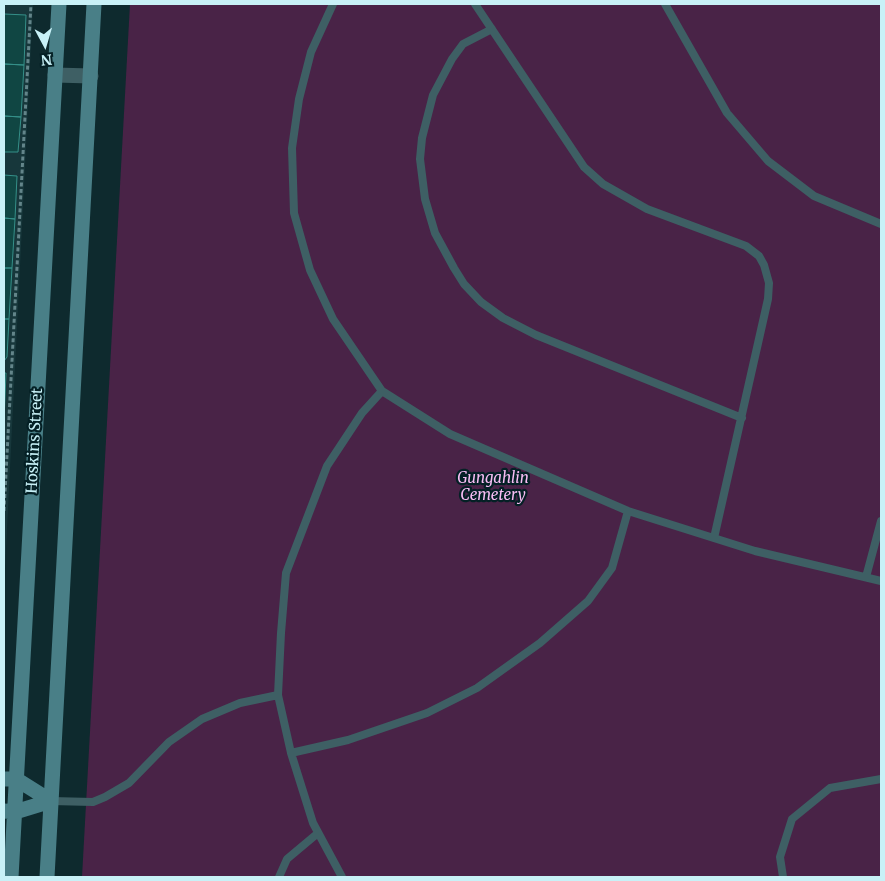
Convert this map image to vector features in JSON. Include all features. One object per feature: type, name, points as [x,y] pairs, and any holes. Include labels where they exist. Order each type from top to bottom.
[{"type":"street","name":"Hoskins Street","points":[[11,877],[10,779],[59,4]]},
{"type":"street","points":[[47,877],[94,4]]},
{"type":"street","points":[[55,75],[90,76]]},
{"type":"street","points":[[10,779],[51,801]]},
{"type":"street","points":[[9,812],[51,801]]},
{"type":"lane","points":[[333,4],[312,52],[299,99],[292,148],[294,213],[310,270],[332,319],[382,391],[450,434],[628,511],[755,551],[881,581]]},
{"type":"lane","points":[[475,4],[584,167],[603,184],[647,209],[727,237],[746,246],[759,256],[767,271],[768,299],[714,538]]},
{"type":"lane","points":[[664,4],[727,114],[768,161],[814,196],[881,224]]},
{"type":"lane","points":[[492,29],[463,44],[452,59],[433,95],[422,138],[420,159],[425,199],[435,233],[464,284],[481,302],[503,318],[528,331],[600,362],[742,418]]},
{"type":"lane","points":[[342,877],[313,823],[291,753],[278,695],[286,573],[327,466],[362,413],[382,391]]},
{"type":"lane","points":[[291,753],[348,740],[427,713],[477,688],[540,643],[588,601],[612,568],[628,511]]},
{"type":"lane","points":[[866,577],[881,521]]},
{"type":"lane","points":[[51,801],[93,802],[105,798],[129,783],[169,742],[202,719],[240,703],[278,695]]},
{"type":"lane","points":[[783,877],[780,857],[792,819],[830,788],[881,780]]},
{"type":"lane","points":[[279,877],[287,859],[318,833]]},
{"type":"path","points":[[4,511],[31,4]]},
{"type":"shaded area","points":[[4,4],[33,4],[4,589]]},
{"type":"green space","name":"Gungahlin Cemetery","points":[[130,4],[881,4],[881,877],[82,877]]},
{"type":"building","points":[[4,14],[26,15],[24,65],[4,64]]},
{"type":"building","points":[[4,64],[24,65],[21,117],[4,116]]},
{"type":"building","points":[[4,116],[21,117],[18,152],[4,152]]},
{"type":"building","points":[[4,175],[17,176],[15,219],[4,218]]},
{"type":"building","points":[[4,218],[15,219],[12,268],[4,268]]},
{"type":"building","points":[[4,268],[12,268],[9,319],[4,319]]},
{"type":"building","points":[[4,319],[9,319],[7,357],[4,361]]},
{"type":"building","points":[[4,373],[6,373],[4,421]]}]
